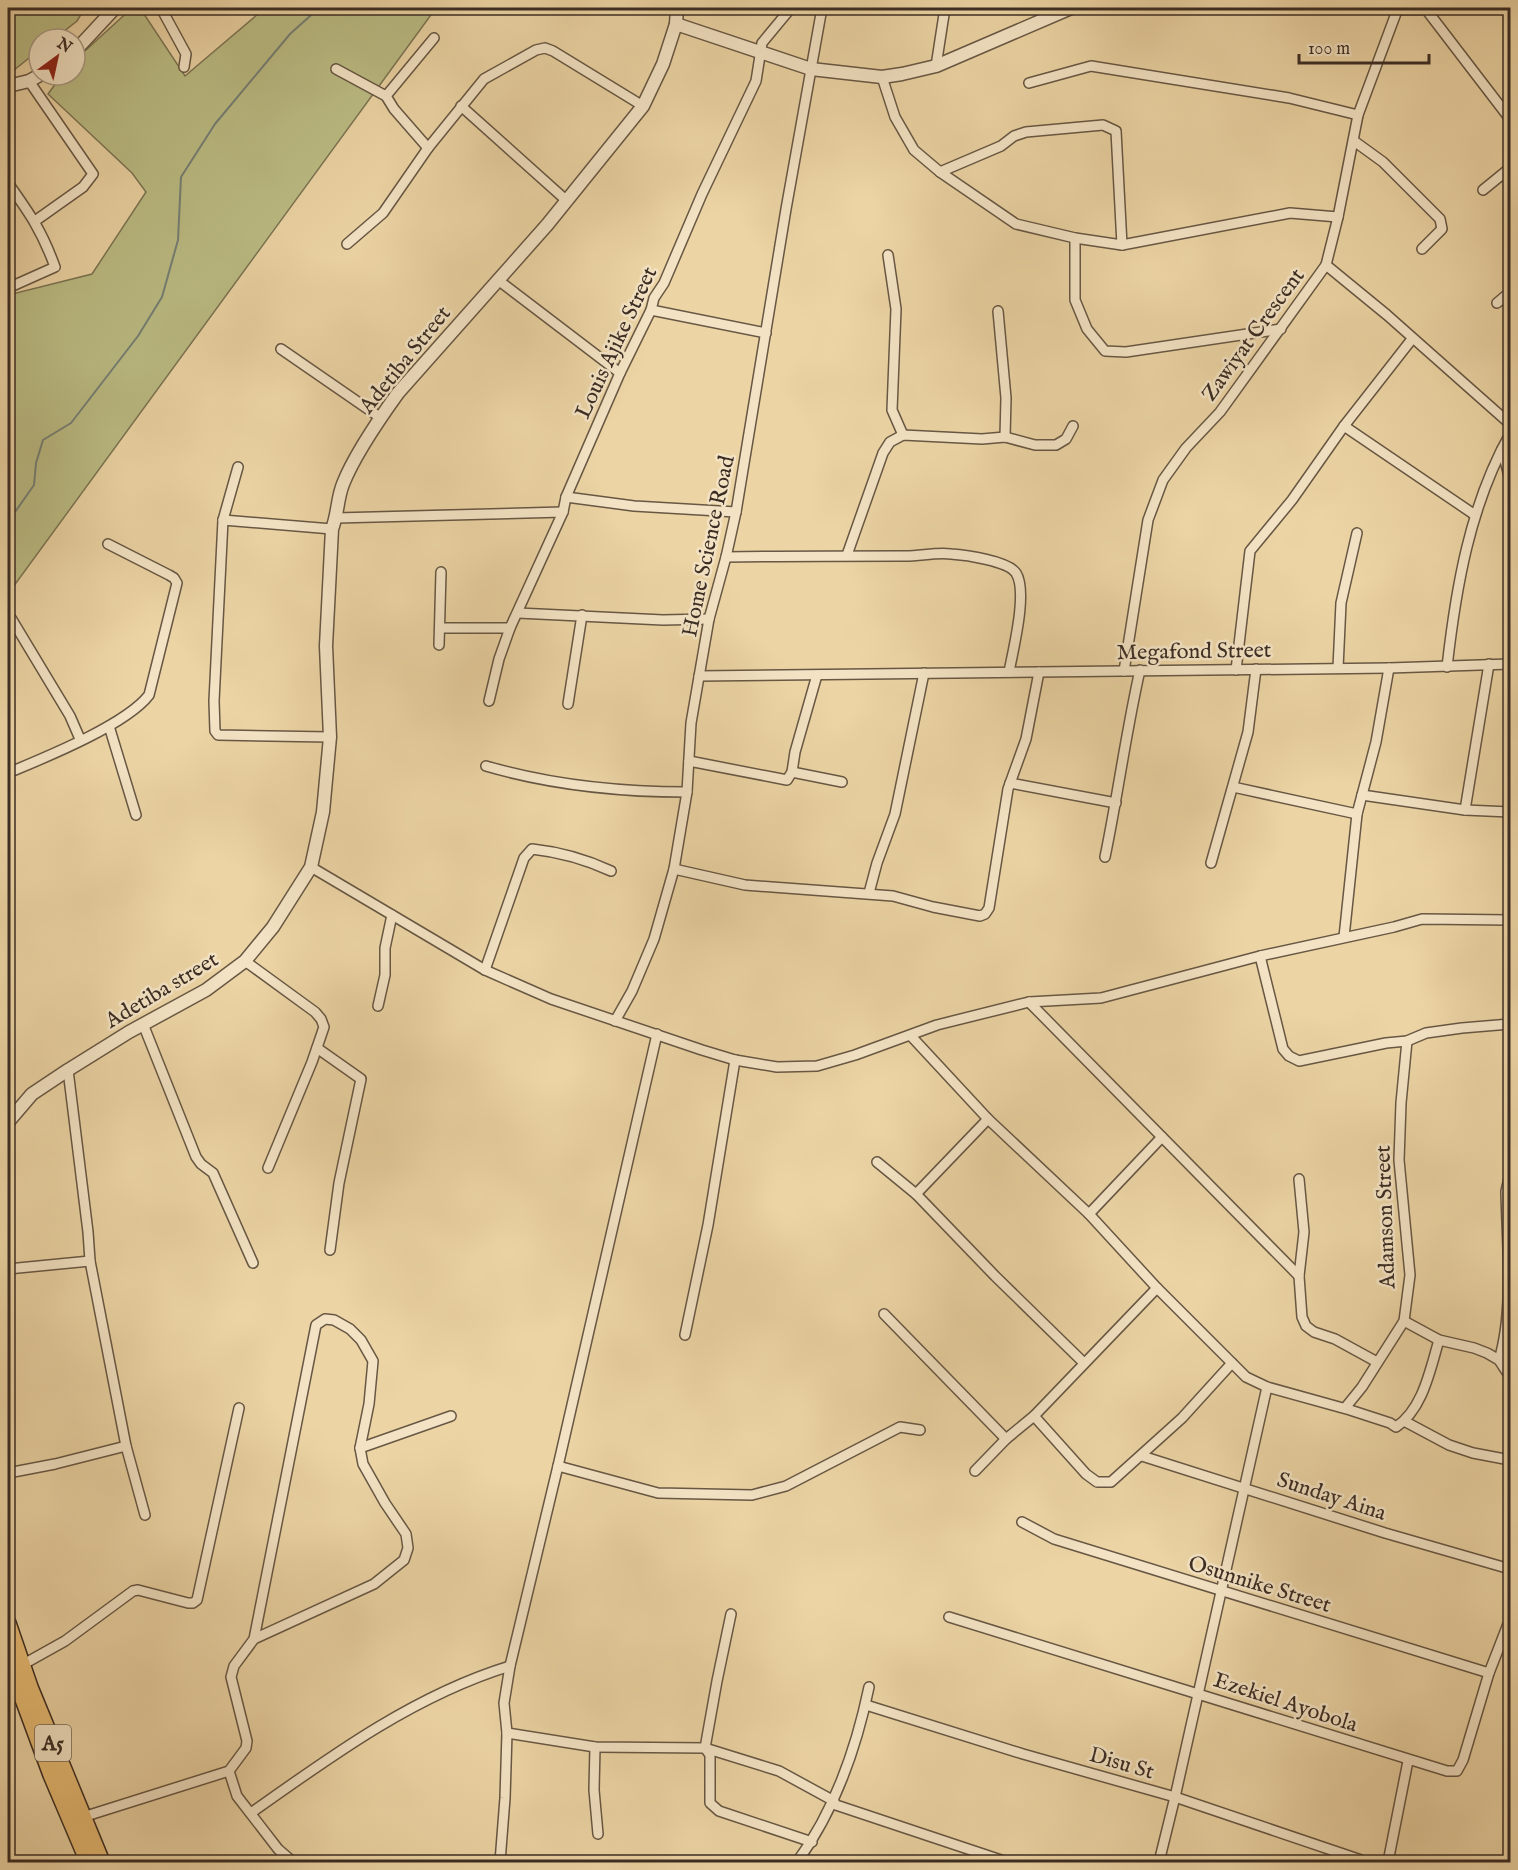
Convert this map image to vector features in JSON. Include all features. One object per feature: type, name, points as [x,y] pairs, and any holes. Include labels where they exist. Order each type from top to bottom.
[{"type":"highway","name":"A5","points":[[8,1623],[15,1662],[14,1695],[88,1863]]},
{"type":"highway","name":"A5","points":[[15,1662],[102,1863]]},
{"type":"street","points":[[87,38],[115,8]]},
{"type":"street","points":[[162,8],[186,54],[184,67]]},
{"type":"street","name":"Adetiba Street","points":[[311,867],[323,812],[330,737],[327,613],[334,524],[337,502],[344,482],[398,393],[567,201],[643,106],[663,64],[676,24],[677,8]]},
{"type":"street","name":"Louis Ajike Street","points":[[489,701],[499,659],[510,628],[563,512],[566,497],[620,373],[651,310],[654,298],[672,265],[702,194],[756,81],[762,43],[791,8]]},
{"type":"street","name":"Home Science Road","points":[[615,1022],[632,991],[654,939],[674,869],[687,792],[691,723],[699,676],[709,619],[736,512],[822,8]]},
{"type":"street","points":[[936,66],[945,8]]},
{"type":"street","points":[[676,24],[811,69],[882,77],[936,66],[1071,8]]},
{"type":"street","points":[[1397,8],[1424,8],[1510,119]]},
{"type":"street","name":"Zawiyat Crescent","points":[[1124,671],[1148,520],[1163,480],[1186,448],[1220,412],[1326,265],[1358,115],[1397,8]]},
{"type":"street","points":[[386,96],[434,38]]},
{"type":"street","points":[[347,244],[383,213],[428,148],[484,79],[536,50],[545,48],[553,51],[643,106]]},
{"type":"street","points":[[1029,83],[1091,66],[1289,98],[1358,115]]},
{"type":"street","points":[[336,69],[386,96],[393,109],[428,148]]},
{"type":"street","points":[[882,77],[895,117],[914,150],[940,172],[1016,224],[1075,238],[1122,245],[1290,213],[1338,217]]},
{"type":"street","points":[[8,86],[27,80]]},
{"type":"street","points":[[35,221],[83,187],[93,174],[40,87]]},
{"type":"street","points":[[461,106],[567,201]]},
{"type":"street","points":[[940,172],[1001,146],[1014,135],[1026,132],[1103,125],[1116,130],[1122,245]]},
{"type":"street","points":[[1354,141],[1383,162],[1440,219],[1442,229],[1422,249]]},
{"type":"street","points":[[1483,190],[1510,168]]},
{"type":"street","points":[[8,183],[35,221],[45,239],[55,267],[8,288]]},
{"type":"street","points":[[1075,238],[1075,300],[1087,329],[1105,351],[1126,352],[1281,329]]},
{"type":"street","points":[[888,255],[896,309],[891,410],[903,435]]},
{"type":"street","points":[[1326,265],[1387,315],[1510,424]]},
{"type":"street","points":[[498,280],[620,373]]},
{"type":"street","points":[[1497,303],[1510,292]]},
{"type":"street","points":[[651,310],[766,333]]},
{"type":"street","points":[[998,311],[1006,398],[1005,438]]},
{"type":"street","points":[[1236,670],[1250,551],[1292,500],[1344,426],[1412,339]]},
{"type":"street","points":[[281,349],[381,418]]},
{"type":"street","points":[[847,555],[883,453],[890,442],[903,435],[982,440],[1005,438],[1035,445],[1056,445],[1066,439],[1073,426]]},
{"type":"street","points":[[1344,426],[1475,515]]},
{"type":"street","points":[[1447,667],[1454,603],[1475,515],[1510,434]]},
{"type":"street","points":[[1502,449],[1510,480]]},
{"type":"street","points":[[238,467],[223,520],[214,701],[216,734],[330,737]]},
{"type":"street","points":[[566,497],[634,506],[736,512]]},
{"type":"street","points":[[223,520],[334,524],[563,512]]},
{"type":"street","points":[[1338,668],[1341,603],[1357,533]]},
{"type":"street","points":[[8,773],[109,726],[141,705],[149,695],[177,583],[169,575],[108,544]]},
{"type":"street","points":[[726,556],[905,556],[934,553],[952,554],[1003,564],[1018,576],[1021,615],[1009,672]]},
{"type":"street","points":[[439,645],[441,572]]},
{"type":"street","points":[[518,613],[663,620],[709,619]]},
{"type":"street","points":[[568,704],[582,615]]},
{"type":"street","points":[[11,618],[70,716],[80,739]]},
{"type":"street","points":[[440,628],[510,628]]},
{"type":"street","points":[[1465,810],[1489,664]]},
{"type":"street","name":"Megafond Street","points":[[699,676],[1389,668],[1510,664]]},
{"type":"street","points":[[1344,937],[1357,814],[1376,742],[1389,668]]},
{"type":"street","points":[[1211,863],[1248,732],[1256,669]]},
{"type":"street","points":[[1105,856],[1124,760],[1127,728],[1140,670]]},
{"type":"street","points":[[674,869],[745,885],[869,893],[980,916],[986,914],[989,908],[1010,783],[1026,739],[1040,672]]},
{"type":"street","points":[[869,893],[895,814],[924,674]]},
{"type":"street","points":[[689,761],[787,780],[792,772],[795,752],[817,675]]},
{"type":"street","points":[[109,726],[136,815]]},
{"type":"street","points":[[486,766],[517,775],[575,785],[639,791],[687,792]]},
{"type":"street","points":[[792,772],[842,782]]},
{"type":"street","points":[[1010,783],[1116,803]]},
{"type":"street","points":[[1233,787],[1357,814]]},
{"type":"street","points":[[1362,795],[1465,810],[1510,812]]},
{"type":"street","points":[[485,969],[524,858],[532,849],[553,851],[580,858],[611,871]]},
{"type":"street","points":[[311,867],[485,969],[551,999],[735,1060],[777,1067],[818,1066],[911,1036],[937,1025],[1029,1002],[1101,998],[1260,956],[1422,919],[1510,920]]},
{"type":"street","name":"Adetiba street","points":[[8,1122],[32,1094],[143,1024],[206,990],[245,961],[273,927],[311,867]]},
{"type":"street","points":[[378,1006],[385,975],[385,948],[392,915]]},
{"type":"street","points":[[1260,956],[1282,1049],[1289,1056],[1299,1060],[1386,1042],[1407,1041],[1426,1034],[1510,1024]]},
{"type":"street","points":[[245,961],[315,1012],[324,1027],[285,1131],[268,1168]]},
{"type":"street","points":[[1029,1002],[1299,1276]]},
{"type":"street","points":[[143,1024],[196,1157],[213,1173],[253,1263]]},
{"type":"street","points":[[500,1863],[507,1733],[504,1702],[510,1666],[657,1034]]},
{"type":"street","points":[[911,1036],[988,1119],[1089,1214],[1157,1288],[1246,1377],[1267,1387],[1345,1408],[1396,1427],[1404,1421],[1423,1392],[1439,1340]]},
{"type":"street","name":"Adamson Street","points":[[1345,1408],[1362,1387],[1404,1321],[1410,1275],[1399,1160],[1401,1103],[1407,1041]]},
{"type":"street","points":[[317,1048],[361,1079],[339,1183],[330,1250]]},
{"type":"street","points":[[685,1335],[708,1225],[735,1060]]},
{"type":"street","points":[[68,1070],[90,1261],[126,1446],[144,1515]]},
{"type":"street","points":[[916,1194],[988,1119]]},
{"type":"street","points":[[1089,1214],[1162,1137]]},
{"type":"street","points":[[877,1162],[916,1194],[1084,1363]]},
{"type":"street","points":[[1499,1360],[1505,1340],[1508,1299],[1506,1191],[1510,1174]]},
{"type":"street","points":[[1299,1179],[1304,1232],[1299,1276],[1302,1317],[1306,1326],[1314,1332],[1335,1339],[1377,1362]]},
{"type":"street","points":[[8,1269],[90,1261]]},
{"type":"street","points":[[975,1471],[1006,1439],[1034,1416],[1157,1288]]},
{"type":"street","points":[[884,1314],[1006,1439]]},
{"type":"street","points":[[83,1817],[229,1771],[246,1748],[247,1741],[231,1677],[234,1666],[254,1639],[316,1325],[325,1319],[334,1320],[350,1329],[361,1340],[373,1361],[369,1404],[360,1448],[363,1464],[406,1534],[408,1548],[404,1560],[374,1584],[254,1639]]},
{"type":"street","points":[[1404,1321],[1439,1340],[1474,1348],[1499,1360],[1510,1377]]},
{"type":"street","points":[[1034,1416],[1086,1474],[1097,1482],[1111,1482],[1182,1418],[1232,1363]]},
{"type":"street","points":[[1159,1863],[1267,1387]]},
{"type":"street","points":[[15,1662],[65,1641],[133,1591],[159,1594],[188,1603],[197,1600],[239,1408]]},
{"type":"street","points":[[360,1448],[451,1416]]},
{"type":"street","points":[[1404,1421],[1449,1445],[1473,1453],[1510,1460]]},
{"type":"street","points":[[558,1466],[657,1492],[752,1495],[786,1486],[900,1427],[920,1430]]},
{"type":"street","points":[[8,1473],[126,1446]]},
{"type":"street","name":"Sunday Aina","points":[[1142,1456],[1385,1533],[1510,1569]]},
{"type":"street","name":"Osunnike Street","points":[[1023,1522],[1054,1539],[1489,1673]]},
{"type":"street","points":[[731,1614],[705,1748],[710,1755],[710,1803],[719,1811],[812,1842]]},
{"type":"street","name":"Ezekiel Ayobola","points":[[949,1617],[1408,1761],[1448,1771],[1457,1771],[1463,1760],[1489,1673],[1510,1619]]},
{"type":"street","points":[[251,1813],[337,1752],[380,1727],[444,1692],[482,1675],[510,1666]]},
{"type":"street","points":[[797,1863],[812,1842],[846,1774],[869,1687]]},
{"type":"street","name":"Disu St","points":[[866,1705],[1023,1754],[1175,1797],[1367,1863]]},
{"type":"street","points":[[507,1733],[595,1747],[705,1748],[779,1772],[834,1802],[1007,1863]]},
{"type":"street","points":[[595,1747],[594,1790],[598,1834]]},
{"type":"street","points":[[1388,1863],[1408,1761]]},
{"type":"street","points":[[229,1771],[237,1796],[278,1849],[293,1863]]},
{"type":"green space","points":[[8,8],[85,8],[77,21],[69,27],[27,27],[27,60],[14,70],[8,71]]},
{"type":"green space","points":[[132,8],[140,8],[185,76],[265,8],[436,8],[8,594],[8,295],[92,274],[146,192],[132,173],[48,94],[53,87],[87,87],[87,49]]},
{"type":"waterway","points":[[8,522],[34,485],[36,463],[43,440],[71,423],[138,336],[162,297],[178,240],[181,177],[215,124],[290,34],[319,8]]}]
